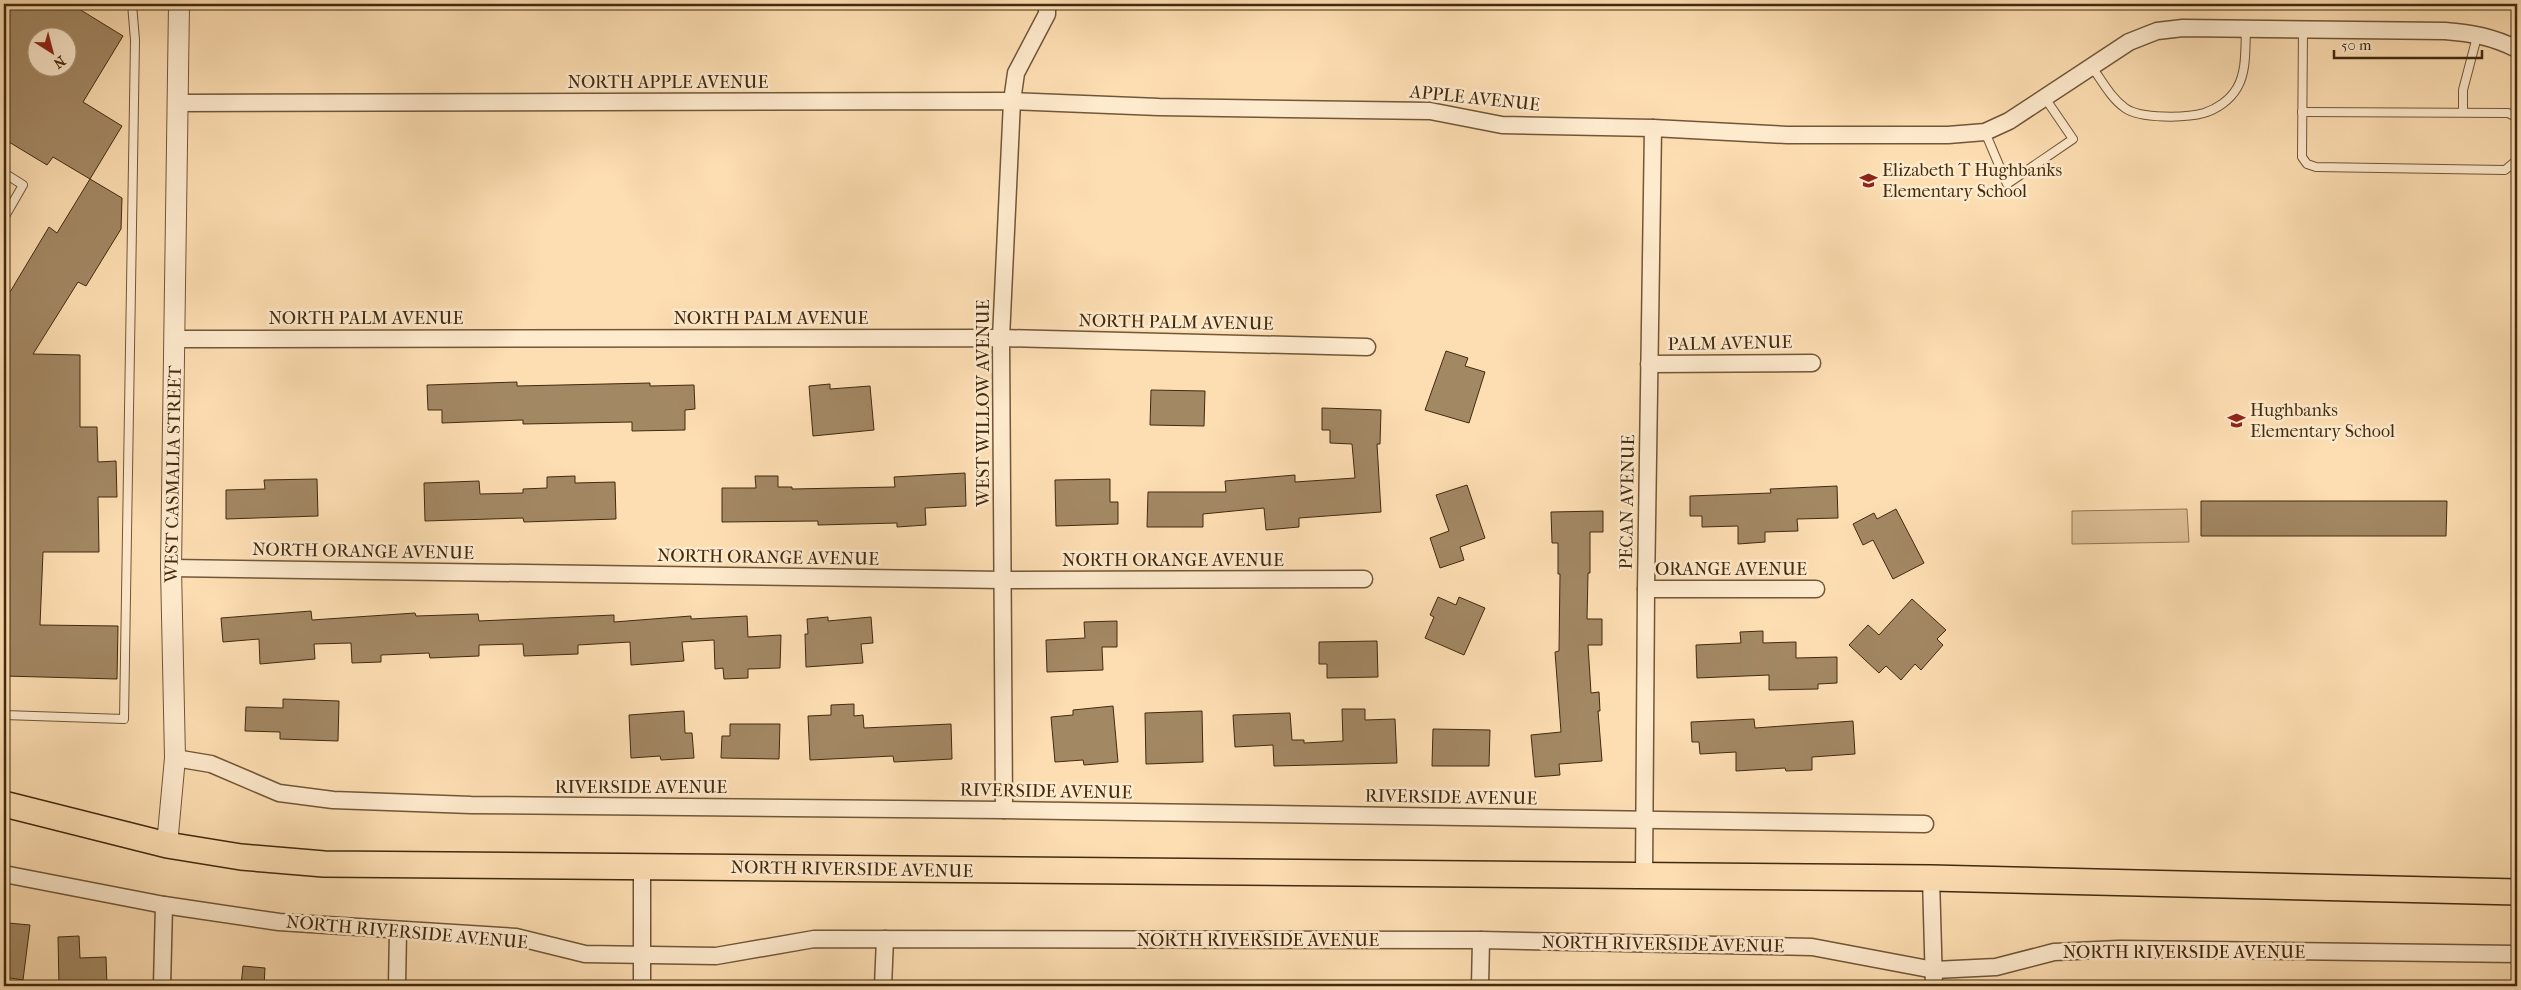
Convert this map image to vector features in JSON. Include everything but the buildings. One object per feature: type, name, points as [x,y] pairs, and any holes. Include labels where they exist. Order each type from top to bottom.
[{"type":"main road","name":"NORTH RIVERSIDE AVENUE","points":[[4,804],[166,845],[241,857],[324,864],[1644,877],[1931,878],[2517,892]]},
{"type":"street","name":"WEST CASMALIA STREET","points":[[166,845],[174,758],[171,568],[179,4]]},
{"type":"street","name":"WEST WILLOW AVENUE","points":[[1004,810],[1001,338],[1012,101],[1016,73],[1047,14],[1047,4]]},
{"type":"street","points":[[1985,132],[2009,121],[2129,42],[2157,31],[2184,28],[2246,28],[2478,33],[2498,39],[2517,49]]},
{"type":"street","name":"NORTH APPLE AVENUE","points":[[177,103],[1012,101],[1159,107]]},
{"type":"street","name":"APPLE AVENUE","points":[[1159,107],[1430,111],[1502,125],[1653,128],[1787,135],[1948,135],[1985,132]]},
{"type":"street","name":"PECAN AVENUE","points":[[1644,877],[1653,128]]},
{"type":"street","name":"NORTH PALM AVENUE","points":[[175,339],[1001,338],[1367,347]]},
{"type":"street","name":"PALM AVENUE","points":[[1649,364],[1812,362]]},
{"type":"street","name":"NORTH ORANGE AVENUE","points":[[171,568],[1003,580],[1364,579]]},
{"type":"street","name":"ORANGE AVENUE","points":[[1646,589],[1816,589]]},
{"type":"street","name":"RIVERSIDE AVENUE","points":[[174,758],[211,764],[279,793],[333,800],[471,805],[1004,810],[1925,824]]},
{"type":"street","points":[[642,866],[642,986]]},
{"type":"street","name":"NORTH RIVERSIDE AVENUE","points":[[4,874],[164,905],[280,922],[516,937],[585,954],[643,956],[716,956],[814,939],[1481,940],[1812,947],[1934,970],[1996,967],[2054,952],[2119,949],[2517,954]]},
{"type":"street","points":[[1931,878],[1934,986]]},
{"type":"street","points":[[162,986],[164,905]]},
{"type":"street","points":[[397,986],[398,930]]},
{"type":"street","points":[[883,986],[884,939]]},
{"type":"street","points":[[1480,986],[1481,940]]},
{"type":"lane","points":[[4,715],[124,719],[135,40],[132,4]]},
{"type":"lane","points":[[2092,67],[2107,89],[2126,109],[2142,116],[2203,113],[2218,107],[2237,88],[2244,69],[2246,28]]},
{"type":"lane","points":[[2303,29],[2302,157],[2307,164],[2316,167],[2506,170],[2517,160]]},
{"type":"lane","points":[[2463,112],[2463,90],[2478,33]]},
{"type":"lane","points":[[1985,132],[2007,184],[2073,139],[2044,98]]},
{"type":"lane","points":[[2302,112],[2508,112],[2516,117],[2517,122]]},
{"type":"lane","points":[[4,172],[23,185],[4,218]]},
{"type":"shaded area","points":[[2187,509],[2189,542],[2072,544],[2072,511]]},
{"type":"place","name":"Elizabeth T Hughbanks Elementary School","points":[[1868,180]]},
{"type":"place","name":"Hughbanks Elementary School","points":[[2236,420]]}]
